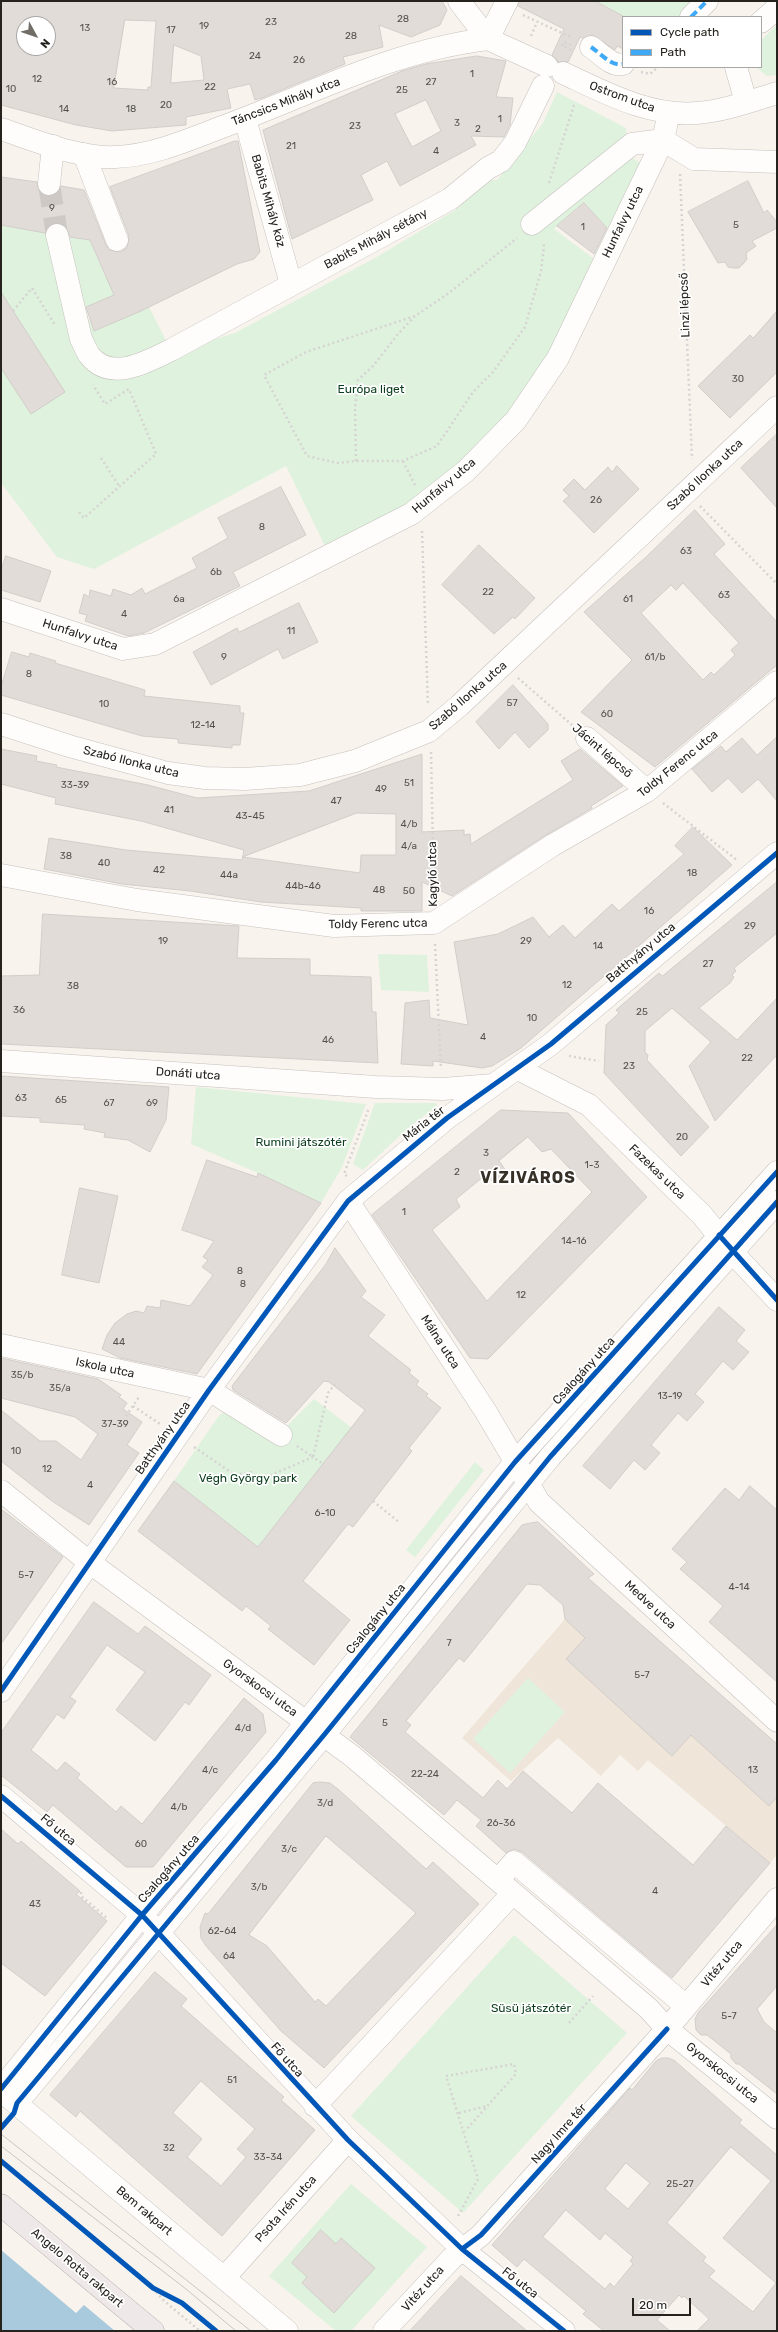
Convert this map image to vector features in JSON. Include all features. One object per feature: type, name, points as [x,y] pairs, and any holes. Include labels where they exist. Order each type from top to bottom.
[{"type":"main road","name":"Angelo Rotta rakpart","points":[[1,2205],[153,2331]]},
{"type":"street","points":[[459,1],[488,39],[506,4]]},
{"type":"street","points":[[693,16],[707,1]]},
{"type":"street","points":[[762,21],[777,8]]},
{"type":"street","name":"Ostrom utca","points":[[488,39],[559,77],[632,103],[669,113],[696,114],[746,102],[777,108]]},
{"type":"street","name":"Táncsics Mihály utca","points":[[1,129],[53,146],[84,154],[113,158],[138,155],[178,144],[404,56],[436,47],[488,39]]},
{"type":"street","points":[[591,47],[608,61],[619,65],[622,64]]},
{"type":"street","points":[[736,68],[746,102],[777,93]]},
{"type":"street","name":"Babits Mihály sétány","points":[[57,235],[81,339],[89,355],[96,362],[109,368],[126,368],[147,362],[291,284],[372,243],[450,199],[488,168],[500,161],[515,142],[559,77]]},
{"type":"street","name":"Hunfalvy utca","points":[[1,609],[123,649],[155,644],[421,508],[466,471],[516,420],[558,358],[663,140],[669,113]]},
{"type":"street","name":"Babits Mihály köz","points":[[245,119],[291,284]]},
{"type":"street","points":[[532,224],[632,144],[663,140],[694,159],[777,162]]},
{"type":"street","points":[[50,184],[53,146]]},
{"type":"street","points":[[84,154],[117,240]]},
{"type":"street","name":"Szabó Ilonka utca","points":[[1,724],[69,746],[168,773],[205,778],[245,779],[300,775],[355,761],[429,731],[503,665],[777,407]]},
{"type":"street","name":"Toldy Ferenc utca","points":[[1,875],[137,900],[334,926],[434,923],[553,845],[647,791],[777,682]]},
{"type":"street","name":"Jácint lépcső","points":[[587,738],[647,791]]},
{"type":"street","name":"Batthyány utca","points":[[518,1069],[551,1044],[777,853]]},
{"type":"street","name":"Donáti utca","points":[[1,1061],[372,1097]]},
{"type":"street","name":"Mária tér","points":[[348,1201],[447,1118],[518,1069]]},
{"type":"street","name":"Fazekas utca","points":[[518,1069],[589,1105],[702,1215],[732,1252],[777,1300]]},
{"type":"street","name":"Mária tér","points":[[372,1097],[495,1085]]},
{"type":"street","name":"Csalogány utca","points":[[6,2095],[142,1915],[306,1722],[515,1462],[777,1172]]},
{"type":"street","name":"Batthyány utca","points":[[1,1691],[89,1562],[210,1390],[348,1201]]},
{"type":"street","name":"Málna utca","points":[[348,1201],[486,1412],[528,1485]]},
{"type":"street","points":[[6,2095],[160,1933],[550,1458],[777,1202]]},
{"type":"street","name":"Iskola utca","points":[[1,1345],[210,1390]]},
{"type":"street","points":[[210,1390],[281,1435]]},
{"type":"street","name":"Medve utca","points":[[528,1485],[539,1502],[777,1721]]},
{"type":"street","name":"Gyorskocsi utca","points":[[1,1492],[89,1562],[352,1756],[505,1887]]},
{"type":"street","name":"Fő utca","points":[[1,1796],[142,1915],[160,1933],[315,2106],[348,2140],[462,2249],[564,2331]]},
{"type":"street","points":[[315,2106],[505,1887],[518,1858],[686,2006]]},
{"type":"street","points":[[505,1887],[650,2009],[667,2028]]},
{"type":"street","name":"Vitéz utca","points":[[667,2028],[777,1899]]},
{"type":"street","name":"Gyorskocsi utca","points":[[667,2028],[777,2118]]},
{"type":"street","name":"Nagy Imre tér","points":[[462,2249],[482,2235],[667,2028]]},
{"type":"street","name":"Bem rakpart","points":[[6,2095],[288,2331]]},
{"type":"street","name":"Psota Irén utca","points":[[224,2278],[348,2140]]},
{"type":"street","name":"Vitéz utca","points":[[384,2331],[462,2249]]},
{"type":"path","points":[[506,4],[537,22],[591,47]]},
{"type":"path","points":[[536,41],[530,38],[537,22]]},
{"type":"path","points":[[548,185],[559,77]]},
{"type":"path","points":[[356,461],[355,408],[358,380],[374,366],[398,334],[415,316],[449,293],[532,224],[544,246],[541,271],[524,327],[493,372],[473,392],[436,446],[403,461],[356,461],[337,463],[307,456],[264,375],[306,352],[415,316]]},
{"type":"path","points":[[79,512],[84,518],[156,454],[129,389],[105,404],[99,394]]},
{"type":"path","points":[[101,458],[119,486]]},
{"type":"path","points":[[698,504],[777,584]]},
{"type":"path","points":[[421,508],[428,712]]},
{"type":"path","points":[[647,791],[741,863]]},
{"type":"path","points":[[561,1055],[599,1061]]},
{"type":"path","points":[[349,1178],[344,1174],[372,1097]]},
{"type":"path","points":[[314,1457],[328,1393],[335,1384]]},
{"type":"path","points":[[133,1406],[235,1475],[243,1484],[250,1484],[259,1478],[314,1457]]},
{"type":"path","points":[[314,1457],[323,1464]]},
{"type":"path","points":[[235,1475],[252,1472],[259,1478]]},
{"type":"path","points":[[373,1502],[400,1524]]},
{"type":"path","points":[[81,1892],[81,1896],[108,1919]]},
{"type":"path","points":[[569,2023],[593,1996]]},
{"type":"path","points":[[458,2216],[478,2179],[465,2131],[446,2076],[514,2064],[516,2074],[465,2131]]},
{"type":"path","points":[[458,2113],[488,2106]]},
{"type":"path","points":[[147,2283],[162,2299],[200,2331]]},
{"type":"path","points":[[153,2288],[171,2297]]},
{"type":"shaded area","points":[[588,1578],[777,1744],[777,1855],[770,1863],[648,1760],[638,1771],[620,1755],[601,1776],[558,1738],[511,1781],[462,1738],[565,1619],[563,1605]]},
{"type":"green space","points":[[595,1],[695,1],[684,16],[623,16]]},
{"type":"green space","points":[[777,25],[777,75],[767,76],[757,68],[762,68],[762,39]]},
{"type":"green space","name":"Európa liget","points":[[557,92],[626,128],[629,156],[642,164],[598,257],[594,255],[608,229],[584,203],[554,229],[597,261],[550,355],[506,415],[443,480],[406,506],[325,546],[286,466],[94,569],[57,557],[1,483],[1,225],[90,240],[105,275],[119,293],[84,308],[94,331],[149,307],[176,360],[216,339],[235,333],[375,258],[457,209],[487,180],[497,180],[543,123]]},
{"type":"green space","points":[[378,954],[427,955],[429,992],[381,990]]},
{"type":"green space","name":"Rumini játszótér","points":[[196,1087],[366,1104],[342,1167],[321,1203],[258,1173],[191,1144]]},
{"type":"green space","points":[[375,1103],[436,1103],[437,1106],[406,1130],[363,1170],[353,1164]]},
{"type":"green space","name":"Végh György park","points":[[314,1399],[352,1428],[258,1547],[174,1481],[218,1417],[228,1409],[285,1428]]},
{"type":"green space","points":[[475,1462],[484,1470],[415,1557],[406,1550]]},
{"type":"green space","points":[[528,1678],[565,1712],[510,1773],[473,1739]]},
{"type":"green space","name":"Süsü játszótér","points":[[514,1935],[627,2033],[463,2213],[351,2116]]},
{"type":"green space","points":[[351,2184],[427,2247],[351,2331],[336,2331],[269,2276]]},
{"type":"water","points":[[1,2250],[76,2313],[84,2305],[115,2331],[1,2331]]},
{"type":"building","points":[[1,1],[442,1],[447,10],[440,25],[411,37],[379,25],[383,47],[343,57],[345,64],[262,98],[255,100],[250,84],[227,89],[231,108],[186,117],[186,125],[112,131],[76,125],[1,105]],"holes":[[[125,20],[156,21],[151,87],[148,87],[148,90],[114,88]],[[174,45],[201,56],[204,80],[171,83]]]},
{"type":"building","points":[[519,1],[595,1],[623,16],[622,48],[617,46],[615,50],[593,35],[583,38],[580,37],[568,62],[558,62],[552,55],[564,29],[518,6]]},
{"type":"building","points":[[477,56],[506,61],[496,97],[513,98],[510,125],[504,137],[471,136],[476,145],[400,186],[387,161],[361,175],[373,200],[292,239],[263,130],[402,71],[426,64]],"holes":[[[426,100],[441,131],[412,147],[395,114]]]},
{"type":"building","points":[[238,141],[260,252],[254,259],[237,264],[141,311],[94,331],[86,307],[114,295],[90,240],[70,237],[66,227],[60,223],[49,226],[45,233],[1,225],[1,177],[37,182],[38,189],[47,196],[54,195],[61,186],[84,190],[106,245],[109,250],[121,252],[127,248],[129,236],[110,187]]},
{"type":"building","points":[[748,181],[764,213],[767,210],[777,222],[777,228],[752,241],[756,246],[746,253],[747,259],[739,268],[728,267],[725,262],[718,263],[688,212]]},
{"type":"building","points":[[584,203],[607,228],[594,254],[557,226]]},
{"type":"building","points":[[1,292],[65,392],[31,414],[1,368]]},
{"type":"building","points":[[777,311],[777,372],[730,418],[698,386],[750,335],[753,338]]},
{"type":"building","points":[[777,434],[777,508],[741,468]]},
{"type":"building","points":[[617,466],[639,489],[594,533],[563,501],[569,496],[563,490],[574,479],[585,490],[608,467],[612,472]]},
{"type":"building","points":[[281,487],[306,535],[233,572],[240,586],[144,633],[128,636],[85,621],[87,615],[79,613],[84,594],[89,597],[90,590],[111,596],[113,589],[131,595],[142,588],[145,594],[197,568],[192,558],[228,538],[218,518]]},
{"type":"building","points":[[695,510],[725,544],[714,554],[777,622],[777,665],[655,767],[581,712],[632,660],[584,612],[646,557]],"holes":[[[683,583],[739,643],[731,650],[735,655],[714,675],[711,672],[703,680],[641,613],[671,585],[676,590]]]},
{"type":"building","points":[[479,545],[535,598],[515,619],[513,617],[494,634],[442,585]]},
{"type":"building","points":[[6,556],[51,571],[40,602],[1,590],[1,571]]},
{"type":"building","points":[[299,603],[318,642],[283,659],[278,649],[211,685],[193,652],[237,628],[239,632]]},
{"type":"building","points":[[12,652],[29,657],[30,653],[56,661],[55,663],[145,690],[144,696],[240,706],[240,713],[244,713],[240,745],[232,745],[232,748],[178,743],[178,739],[142,736],[1,695],[1,687]]},
{"type":"building","points":[[513,685],[548,724],[548,730],[529,748],[515,732],[499,749],[476,722]]},
{"type":"building","points":[[777,737],[777,801],[758,779],[742,793],[728,778],[712,792],[692,769],[721,746],[726,752],[742,738],[757,755]]},
{"type":"building","points":[[1,749],[37,756],[36,761],[57,765],[56,767],[148,785],[197,798],[309,791],[422,754],[422,832],[464,830],[464,835],[470,834],[471,844],[573,780],[561,761],[580,749],[623,786],[591,806],[592,808],[546,835],[452,896],[422,882],[422,911],[361,911],[361,908],[261,902],[190,891],[122,884],[44,869],[49,838],[126,850],[242,860],[244,850],[141,821],[55,804],[56,798],[1,784]],"holes":[[[357,813],[396,814],[396,855],[361,855],[360,873],[243,857]]]},
{"type":"building","points":[[693,827],[732,865],[521,1048],[492,1066],[482,1068],[433,1061],[433,1066],[401,1064],[405,1003],[429,1000],[430,1018],[468,1025],[454,942],[498,934],[533,917],[549,937],[563,925],[575,938],[612,904],[619,911],[684,854],[675,846]]},
{"type":"building","points":[[777,882],[777,933],[734,968],[736,971],[732,975],[734,977],[730,983],[699,1008],[737,1040],[777,998],[777,1055],[715,1121],[689,1066],[711,1042],[672,1008],[645,1031],[645,1052],[648,1055],[647,1060],[709,1127],[681,1156],[604,1073],[606,1025],[619,1013],[616,1010],[659,973],[662,976]]},
{"type":"building","points":[[43,914],[239,926],[237,958],[310,959],[310,975],[371,977],[372,1012],[376,1012],[378,1063],[1,1044],[1,976],[39,975]]},
{"type":"building","points":[[1,1076],[169,1087],[166,1120],[150,1152],[128,1140],[104,1137],[105,1133],[84,1129],[85,1125],[40,1122],[40,1118],[1,1116]]},
{"type":"building","points":[[501,1110],[568,1113],[647,1197],[488,1359],[470,1358],[372,1215]],"holes":[[[528,1137],[542,1152],[551,1149],[592,1192],[487,1301],[432,1230],[460,1207],[456,1199],[483,1177],[499,1183],[509,1175],[499,1161]]]},
{"type":"building","points":[[207,1160],[257,1177],[258,1173],[321,1203],[197,1374],[120,1358],[102,1349],[107,1335],[115,1323],[127,1314],[136,1311],[144,1313],[147,1306],[160,1308],[161,1300],[190,1306],[213,1275],[202,1267],[208,1260],[203,1257],[214,1241],[182,1230]]},
{"type":"building","points":[[80,1188],[118,1196],[99,1283],[62,1275]]},
{"type":"building","points":[[335,1248],[366,1291],[361,1297],[385,1315],[368,1336],[411,1370],[409,1373],[419,1381],[416,1385],[428,1394],[426,1396],[441,1408],[409,1448],[412,1451],[353,1527],[348,1524],[303,1581],[350,1620],[314,1665],[268,1629],[271,1626],[246,1606],[242,1611],[138,1531],[174,1481],[258,1547],[365,1410],[329,1382],[324,1381],[286,1423],[233,1390],[232,1386],[326,1264]]},
{"type":"building","points":[[719,1307],[745,1330],[736,1341],[749,1352],[733,1370],[723,1361],[695,1394],[704,1402],[687,1421],[678,1413],[651,1445],[660,1453],[645,1470],[634,1460],[610,1489],[583,1466]]},
{"type":"building","points":[[1,1358],[98,1379],[121,1395],[119,1397],[127,1403],[123,1409],[142,1422],[127,1445],[139,1453],[89,1525],[52,1501],[1,1461],[1,1410],[40,1441],[56,1441],[81,1460],[98,1434],[75,1417],[1,1398]]},
{"type":"building","points":[[750,1486],[777,1510],[777,1682],[709,1622],[723,1606],[680,1569],[687,1562],[672,1549],[725,1488],[739,1500]]},
{"type":"building","points":[[1,1509],[63,1557],[1,1644]]},
{"type":"building","points":[[538,1522],[594,1574],[588,1578],[777,1744],[777,1797],[769,1806],[691,1735],[672,1756],[566,1659],[585,1638],[565,1619],[563,1605],[540,1585],[527,1584],[464,1662],[459,1658],[406,1721],[411,1725],[405,1732],[483,1798],[498,1780],[507,1789],[523,1771],[572,1813],[598,1783],[693,1865],[726,1826],[770,1863],[672,1978],[522,1852],[514,1849],[506,1853],[476,1826],[481,1820],[457,1800],[444,1815],[350,1737],[522,1525]]},
{"type":"building","points":[[94,1602],[138,1634],[145,1626],[211,1675],[189,1705],[185,1702],[155,1741],[116,1710],[145,1672],[107,1645],[70,1697],[76,1701],[64,1719],[57,1714],[31,1750],[57,1771],[65,1762],[80,1774],[77,1778],[116,1812],[121,1806],[142,1824],[244,1698],[263,1714],[266,1732],[153,1867],[126,1867],[53,1805],[47,1812],[1,1775],[1,1733]]},
{"type":"building","points":[[313,1783],[330,1783],[426,1869],[433,1862],[479,1904],[324,2068],[281,2031],[206,1946],[201,1938],[200,1927],[205,1913],[208,1914]],"holes":[[[326,1836],[416,1913],[326,2006],[318,1999],[315,2002],[267,1946],[249,1935]]]},
{"type":"building","points":[[1,1829],[18,1844],[21,1841],[80,1891],[76,1894],[107,1921],[45,1996],[1,1963]]},
{"type":"building","points":[[777,1925],[777,1986],[757,2009],[764,2022],[777,2033],[777,2094],[739,2064],[736,2064],[731,2058],[731,2054],[707,2035],[701,2035],[696,2030],[695,2019],[698,2013]]},
{"type":"building","points":[[155,1972],[187,1999],[181,2006],[284,2097],[281,2100],[315,2130],[222,2236],[80,2111],[76,2117],[50,2095]],"holes":[[[201,2081],[255,2129],[237,2149],[246,2157],[221,2186],[187,2157],[202,2139],[173,2113]]]},
{"type":"building","points":[[662,2058],[669,2058],[675,2061],[742,2120],[739,2123],[777,2155],[777,2331],[697,2331],[709,2319],[684,2296],[682,2298],[679,2295],[657,2320],[670,2331],[604,2331],[583,2314],[586,2311],[524,2259],[517,2267],[492,2245],[630,2088],[632,2090],[656,2061]],"holes":[[[731,2147],[771,2181],[723,2238],[776,2283],[753,2312],[709,2277],[715,2271],[703,2261],[706,2257],[667,2223]],[[626,2163],[650,2183],[628,2209],[605,2189]],[[566,2210],[600,2240],[605,2233],[633,2257],[630,2261],[633,2264],[614,2287],[610,2283],[605,2289],[543,2237]]]},
{"type":"building","points":[[321,2230],[336,2244],[341,2238],[375,2268],[334,2313],[302,2283],[307,2277],[292,2263]]},
{"type":"building","points":[[461,2276],[527,2331],[410,2331]]},
{"type":"tunnel","points":[[49,184],[57,235]]},
{"type":"tram line","points":[[1,2134],[251,2331]]},
{"type":"tram line","points":[[1,2146],[186,2289],[236,2331]]},
{"type":"marked path","points":[[692,16],[707,1]]},
{"type":"marked path","points":[[591,47],[610,62],[622,64]]},
{"type":"cycle path","points":[[1,1691],[209,1390],[348,1201],[447,1118],[551,1044],[777,853]]},
{"type":"cycle path","points":[[1,2089],[142,1915],[276,1760],[515,1462],[777,1172]]},
{"type":"cycle path","points":[[1,2128],[14,2113],[17,2103],[324,1735],[550,1457],[777,1202]]},
{"type":"cycle path","points":[[719,1235],[777,1300]]},
{"type":"cycle path","points":[[1,1796],[142,1915],[348,2140],[462,2249],[564,2331]]},
{"type":"cycle path","points":[[462,2249],[481,2235],[667,2029]]},
{"type":"cycle path","points":[[1,2161],[153,2288],[182,2303],[216,2331]]},
{"type":"district","name":"VÍZIVÁROS","points":[[528,1178]]}]
